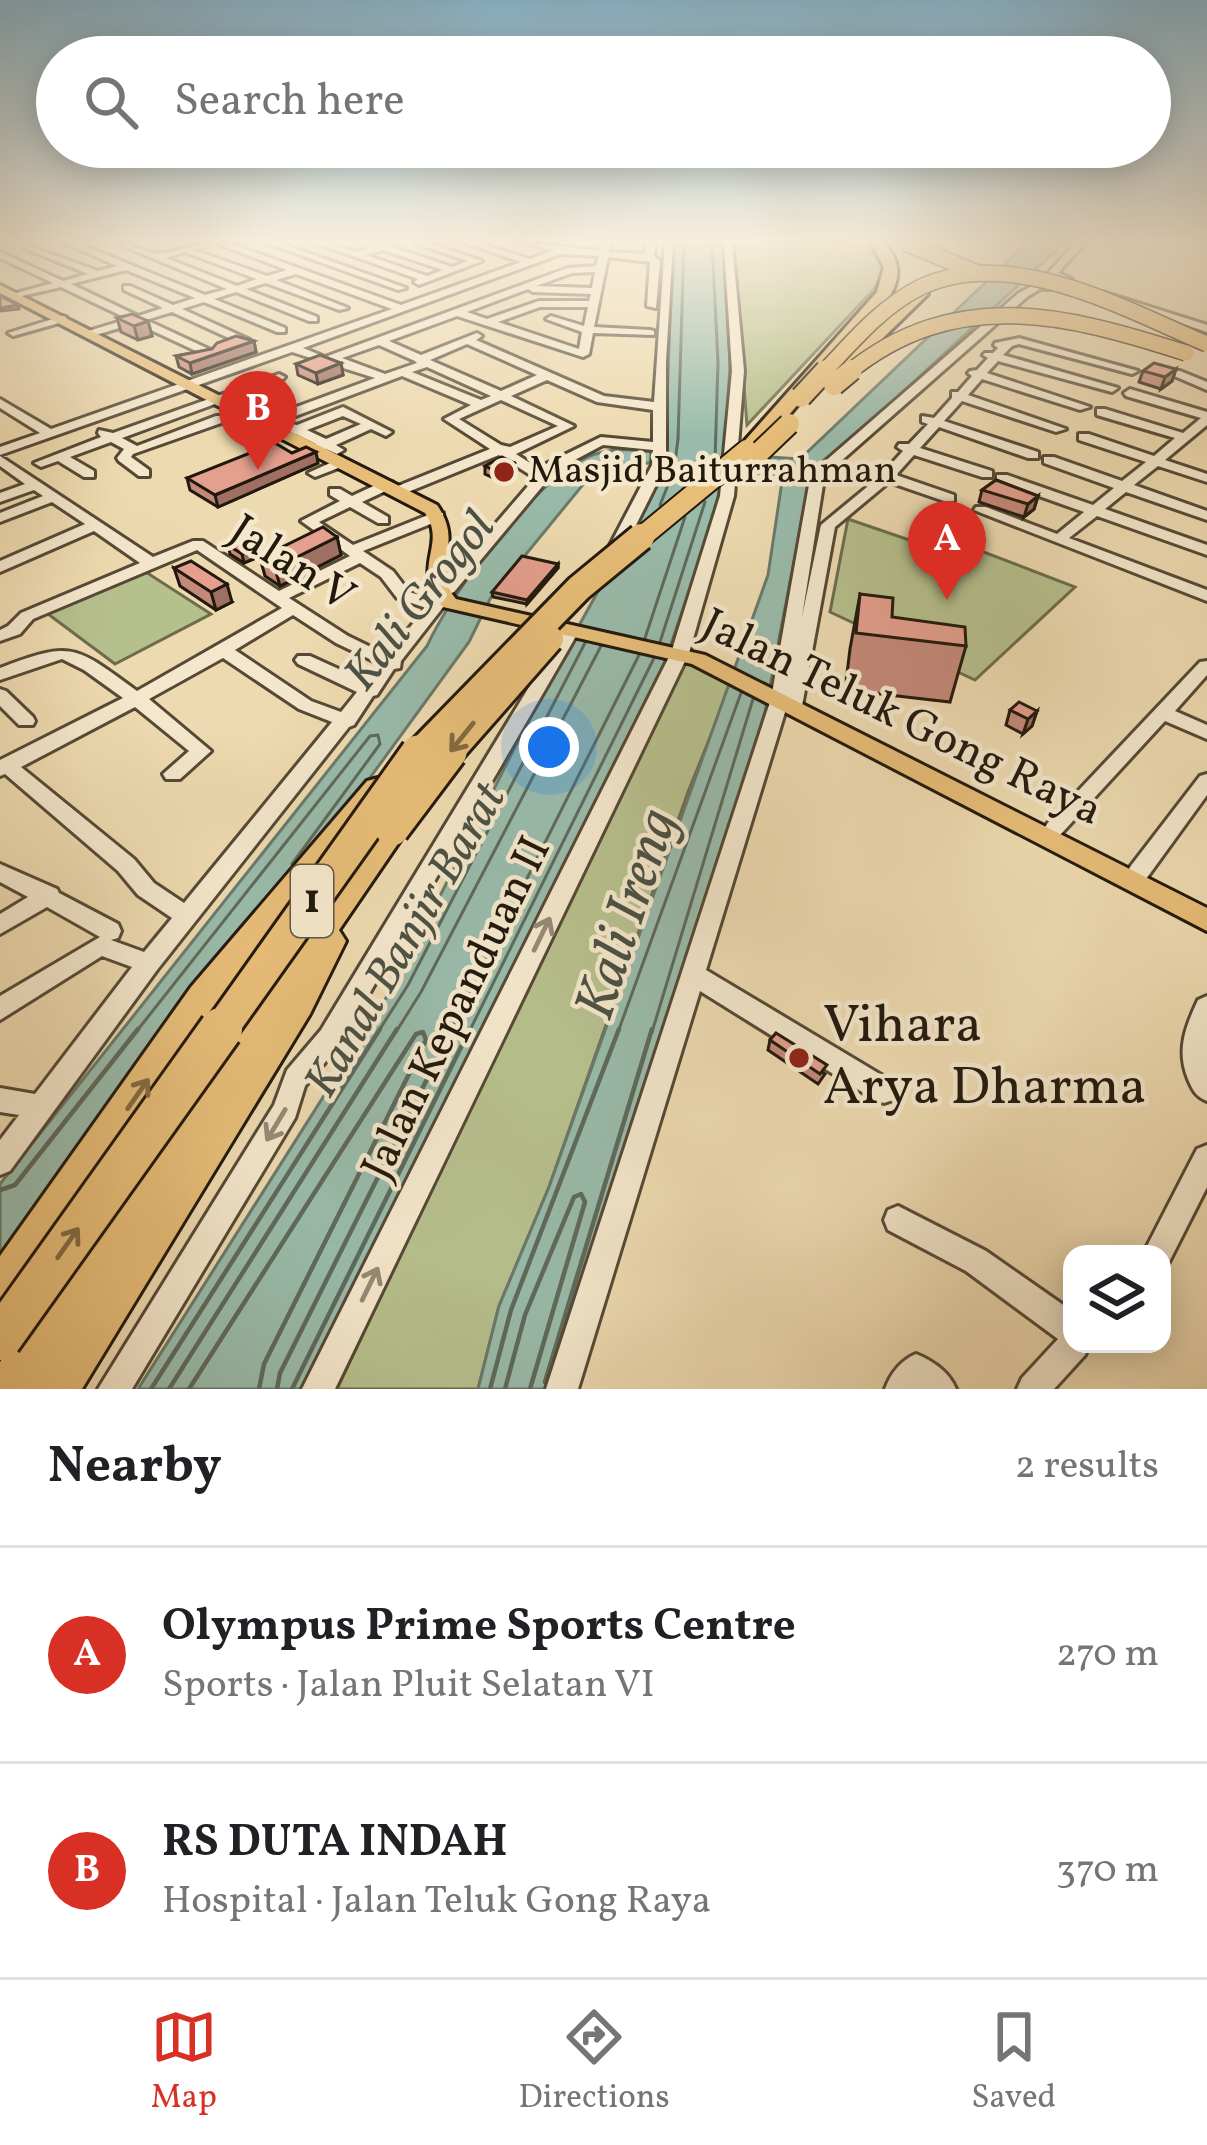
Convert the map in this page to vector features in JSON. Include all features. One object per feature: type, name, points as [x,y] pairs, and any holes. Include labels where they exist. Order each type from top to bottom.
[{"type":"highway","points":[[801,397],[811,377],[870,308]]},
{"type":"highway","points":[[801,397],[894,308]]},
{"type":"highway","points":[[789,424],[902,308]]},
{"type":"highway","points":[[1083,308],[1207,353]]},
{"type":"highway","points":[[1089,308],[1207,353]]},
{"type":"highway","points":[[1112,308],[1207,353]]},
{"type":"highway","points":[[789,424],[902,335],[966,318],[1073,322],[1207,353]]},
{"type":"highway","name":"1","points":[[0,1339],[428,738],[579,588],[720,474],[801,397]]},
{"type":"highway","name":"1","points":[[10,1389],[269,1000],[464,734],[601,588],[789,424]]},
{"type":"highway","points":[[0,1294],[204,998],[350,819],[428,738]]},
{"type":"highway","points":[[55,1389],[297,1003],[372,857]]},
{"type":"main road","points":[[36,308],[192,389],[330,451],[439,516],[442,534],[432,575],[446,596]]},
{"type":"main road","name":"Jalan Teluk Gong Raya","points":[[446,596],[677,649],[733,672],[1051,833],[1207,920]]},
{"type":"main road","name":"Jalan Teluk Gong Raya","points":[[1051,833],[1207,908]]},
{"type":"street","points":[[118,308],[211,353]]},
{"type":"street","points":[[89,334],[174,308]]},
{"type":"street","points":[[225,308],[281,330]]},
{"type":"street","points":[[285,308],[313,319]]},
{"type":"street","points":[[0,451],[192,389],[405,308]]},
{"type":"street","points":[[329,360],[474,308]]},
{"type":"street","points":[[282,427],[529,308]]},
{"type":"street","points":[[460,313],[580,354],[590,308]]},
{"type":"street","points":[[0,1162],[148,964],[394,664],[540,475],[592,444],[653,438],[654,397],[646,392],[652,308]]},
{"type":"street","points":[[114,1389],[286,1109],[289,1090],[304,1063],[330,1038],[563,626],[596,585],[632,525],[660,454],[664,308]]},
{"type":"street","name":"Jalan Kepanduan II","points":[[318,1389],[677,649],[727,496],[738,371],[733,308]]},
{"type":"street","points":[[787,698],[820,474],[1008,308]]},
{"type":"street","points":[[1144,308],[1207,328]]},
{"type":"street","points":[[170,309],[246,342]]},
{"type":"street","points":[[550,319],[587,330],[650,333]]},
{"type":"street","points":[[14,334],[62,320]]},
{"type":"street","points":[[364,323],[398,336]]},
{"type":"street","points":[[519,334],[533,328]]},
{"type":"street","points":[[382,341],[568,426],[399,491]]},
{"type":"street","points":[[468,341],[577,390],[610,401],[653,406]]},
{"type":"street","points":[[562,1389],[694,975],[811,639],[835,524],[1007,341],[1132,371]]},
{"type":"street","points":[[292,348],[385,378]]},
{"type":"street","points":[[992,356],[1112,388]]},
{"type":"street","points":[[402,372],[479,404]]},
{"type":"street","points":[[976,374],[1084,406]]},
{"type":"street","points":[[1176,374],[1207,386]]},
{"type":"street","points":[[540,475],[514,463],[505,450],[451,418],[545,376]]},
{"type":"street","points":[[218,399],[279,377]]},
{"type":"street","points":[[85,422],[192,389]]},
{"type":"street","points":[[41,463],[110,436],[192,389]]},
{"type":"street","points":[[144,473],[124,458],[130,450],[220,418],[192,389]]},
{"type":"street","points":[[536,408],[577,390]]},
{"type":"street","points":[[1130,394],[1207,417]]},
{"type":"street","points":[[958,396],[1060,429]]},
{"type":"street","points":[[0,403],[89,474]]},
{"type":"street","points":[[282,427],[343,411],[386,433]]},
{"type":"street","points":[[1101,412],[1184,437]]},
{"type":"street","points":[[1061,538],[1207,417]]},
{"type":"street","points":[[930,420],[1207,516]]},
{"type":"street","points":[[85,422],[130,450]]},
{"type":"street","points":[[316,473],[330,451],[370,424]]},
{"type":"street","points":[[1084,437],[1207,478]]},
{"type":"street","points":[[622,442],[660,454]]},
{"type":"street","points":[[904,447],[1207,550]]},
{"type":"street","points":[[0,460],[148,561]]},
{"type":"street","points":[[881,476],[949,498]]},
{"type":"street","points":[[446,596],[403,595],[358,553],[308,521],[352,502],[448,483]]},
{"type":"street","points":[[0,498],[37,484]]},
{"type":"street","points":[[335,492],[383,520]]},
{"type":"street","points":[[1,518],[53,497]]},
{"type":"street","points":[[981,510],[1207,596]]},
{"type":"street","points":[[188,918],[146,889],[125,865],[3,767],[223,650],[358,553],[439,516]]},
{"type":"street","points":[[0,567],[93,526]]},
{"type":"street","points":[[180,528],[199,544]]},
{"type":"street","name":"Jalan V","points":[[0,636],[27,616],[148,561],[199,544],[353,648],[394,664]]},
{"type":"street","points":[[0,553],[5,551],[17,560]]},
{"type":"street","points":[[223,650],[305,705],[347,721]]},
{"type":"street","points":[[0,674],[60,653],[86,659],[201,751],[172,774]]},
{"type":"street","points":[[304,660],[371,691]]},
{"type":"street","points":[[1051,833],[1206,666]]},
{"type":"street","points":[[0,695],[26,721]]},
{"type":"street","points":[[1162,712],[1207,733]]},
{"type":"street","points":[[1144,876],[1207,782]]},
{"type":"street","points":[[1144,876],[1207,799]]},
{"type":"street","points":[[0,872],[110,931]]},
{"type":"street","points":[[0,925],[49,895]]},
{"type":"street","points":[[0,1009],[100,946],[148,964]]},
{"type":"street","points":[[694,975],[884,1091]]},
{"type":"street","points":[[1207,1007],[1193,1054],[1207,1089]]},
{"type":"street","points":[[0,1100],[41,1107]]},
{"type":"street","points":[[1163,1245],[1207,1158]]},
{"type":"street","points":[[898,1220],[976,1261],[1063,1324]]},
{"type":"street","points":[[1033,1389],[1066,1353]]},
{"type":"street","points":[[901,1389],[916,1370],[940,1389]]},
{"type":"green space","points":[[738,308],[856,308],[747,425]]},
{"type":"green space","points":[[848,519],[915,542],[926,530],[1075,587],[975,680],[830,612]]},
{"type":"green space","points":[[138,567],[211,614],[115,664],[44,611]]},
{"type":"green space","points":[[683,658],[734,678],[688,792],[549,1187],[499,1306],[478,1389],[337,1389]]},
{"type":"water","points":[[671,308],[727,308],[725,454],[800,459],[959,308],[994,308],[810,478],[765,712],[555,1389],[478,1389],[499,1306],[549,1187],[768,575],[783,475],[724,471],[711,529],[664,664],[302,1389],[138,1389],[398,979],[552,674],[655,489],[663,462],[621,465],[590,476],[491,597],[469,642],[0,1285],[0,1184],[427,646],[477,565],[526,506],[576,463],[599,453],[665,453]]},
{"type":"building","points":[[132,314],[148,321],[134,326],[117,318]]},
{"type":"building","points":[[236,336],[254,341],[190,363],[176,356],[212,349]]},
{"type":"building","points":[[320,355],[341,363],[316,373],[296,364]]},
{"type":"building","points":[[1154,363],[1176,369],[1165,377],[1143,371]]},
{"type":"building","points":[[275,443],[292,453],[306,447],[316,452],[215,495],[187,478]]},
{"type":"building","points":[[502,457],[514,463],[497,472],[485,466]]},
{"type":"building","points":[[996,480],[1038,496],[1028,504],[982,490]]},
{"type":"building","points":[[323,527],[337,537],[275,568],[260,558]]},
{"type":"building","points":[[240,540],[253,549],[242,554],[228,545]]},
{"type":"building","points":[[522,556],[558,564],[527,600],[492,592]]},
{"type":"building","points":[[191,561],[227,584],[211,592],[174,568]]},
{"type":"building","points":[[860,594],[893,598],[892,617],[965,627],[966,646],[856,633]]},
{"type":"building","points":[[1019,702],[1037,711],[1028,719],[1010,710]]},
{"type":"building","points":[[776,1033],[827,1065],[820,1074],[770,1040]]},
{"type":"place","name":"RS DUTA INDAH","points":[[258,470]]},
{"type":"place","name":"Masjid Baiturrahman","points":[[504,472]]},
{"type":"place","name":"Olympus Prime Sports Centre","points":[[947,600]]},
{"type":"place","name":"Vihara Arya Dharma","points":[[799,1058]]},
{"type":"water label","name":"Kali Grogol","points":[[421,602]]},
{"type":"water label","name":"Kali Ireng","points":[[629,915]]},
{"type":"water label","name":"Kanal Banjir Barat","points":[[407,941]]}]
